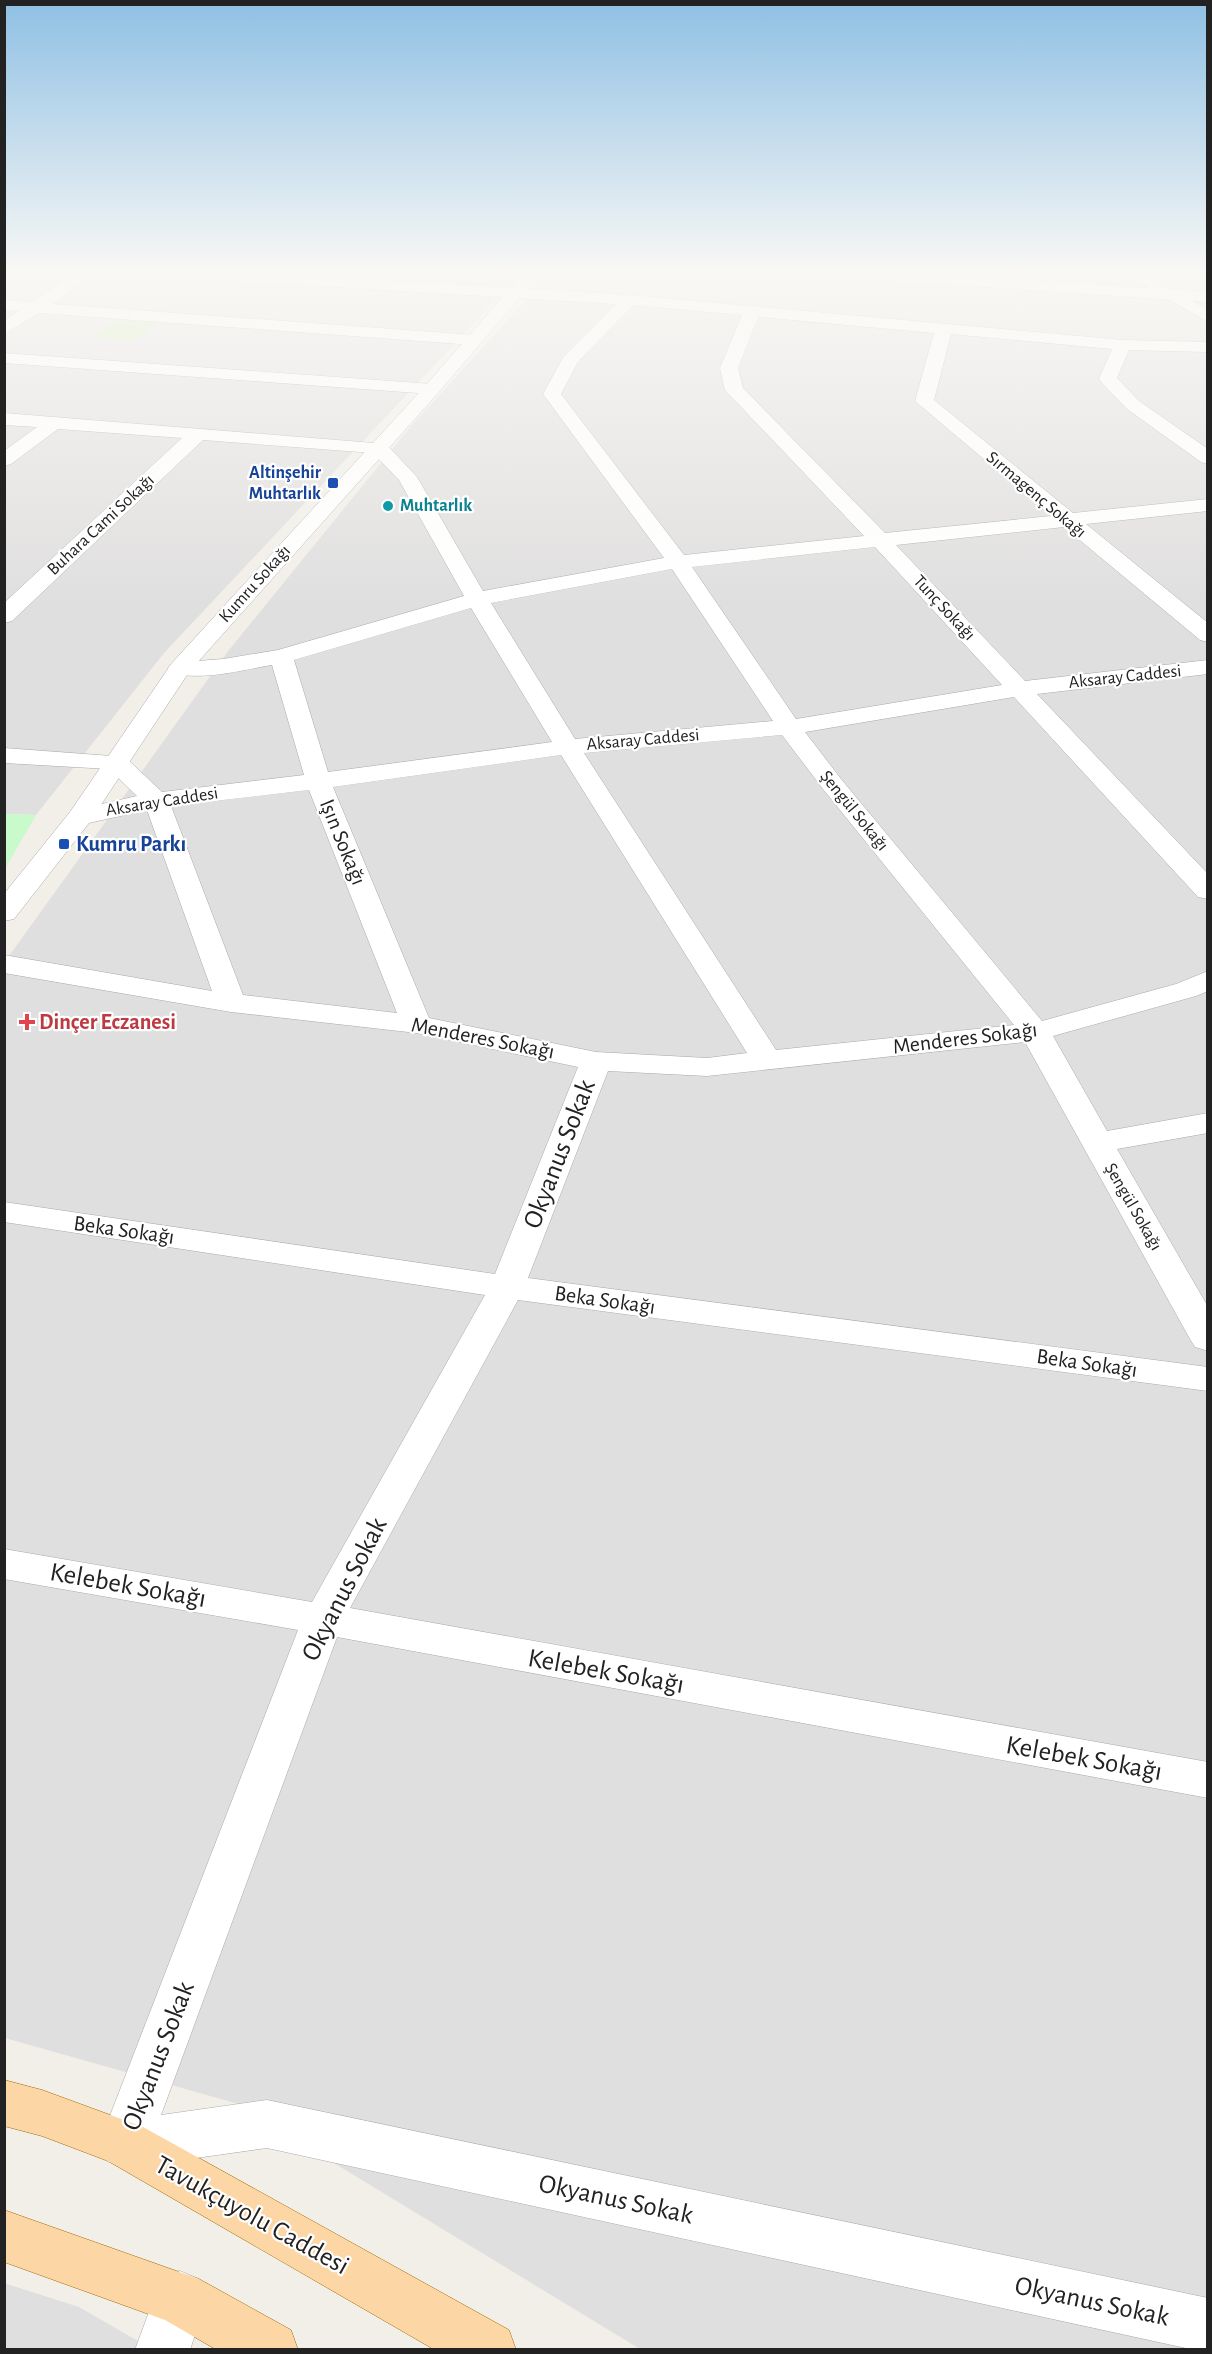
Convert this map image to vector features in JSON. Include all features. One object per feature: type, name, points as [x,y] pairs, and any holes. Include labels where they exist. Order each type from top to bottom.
[{"type":"main road","name":"Tavukçuyolu Caddesi","points":[[4,2103],[42,2113],[125,2144],[489,2349]]},
{"type":"main road","points":[[4,2236],[180,2298],[271,2349]]},
{"type":"street","points":[[363,385],[432,390]]},
{"type":"street","name":"Kumru Sokağı","points":[[4,913],[80,817],[180,668],[436,385]]},
{"type":"street","name":"Şengül Sokağı","points":[[557,385],[552,394],[678,562],[789,727],[832,784],[1035,1032],[1097,1143],[1194,1287],[1208,1339]]},
{"type":"street","name":"Tunç Sokağı","points":[[733,385],[734,390],[880,540],[1208,891]]},
{"type":"street","name":"Sırmagenç Sokağı","points":[[928,385],[924,401],[1208,635]]},
{"type":"street","points":[[1114,385],[1133,405],[1208,458]]},
{"type":"street","points":[[4,419],[379,448],[407,477],[477,599],[568,747],[767,1061]]},
{"type":"street","points":[[4,460],[53,424]]},
{"type":"street","name":"Buhara Cami Sokağı","points":[[4,616],[198,435]]},
{"type":"street","points":[[180,668],[223,666],[281,656],[477,599],[678,562],[1208,505]]},
{"type":"street","name":"Işın Sokağı","points":[[281,656],[318,781],[417,1024]]},
{"type":"street","name":"Aksaray Caddesi","points":[[80,817],[156,800],[318,781],[568,747],[789,727],[1020,689],[1208,668]]},
{"type":"street","points":[[4,755],[116,762],[156,800],[231,1003]]},
{"type":"street","name":"Menderes Sokağı","points":[[4,964],[231,1003],[417,1024],[596,1061],[707,1067],[1035,1032],[1186,990],[1208,980]]},
{"type":"street","name":"Okyanus Sokak","points":[[596,1061],[507,1287],[323,1619],[125,2144],[267,2124],[1208,2325]]},
{"type":"street","points":[[1097,1143],[1208,1124]]},
{"type":"street","name":"Beka Sokağı","points":[[4,1212],[507,1287],[1208,1379]]},
{"type":"street","name":"Kelebek Sokağı","points":[[4,1564],[323,1619],[1208,1780]]},
{"type":"street","points":[[162,2349],[180,2298]]},
{"type":"shaded area","points":[[5,385],[416,385],[164,653],[36,815],[5,814]]},
{"type":"shaded area","points":[[449,385],[1207,385],[1207,2349],[640,2349],[235,2103],[5,2038],[4,963],[229,650],[411,426]]},
{"type":"shaded area","points":[[4,2283],[79,2307],[152,2349],[5,2349]]},
{"type":"green space","points":[[4,814],[36,815],[5,869]]},
{"type":"place","name":"Altinşehir Muhtarlık","points":[[333,483]]},
{"type":"place","name":"Muhtarlık","points":[[388,506]]},
{"type":"place","name":"Kumru Parkı","points":[[64,844]]},
{"type":"place","name":"Dinçer Eczanesi","points":[[27,1022]]}]
